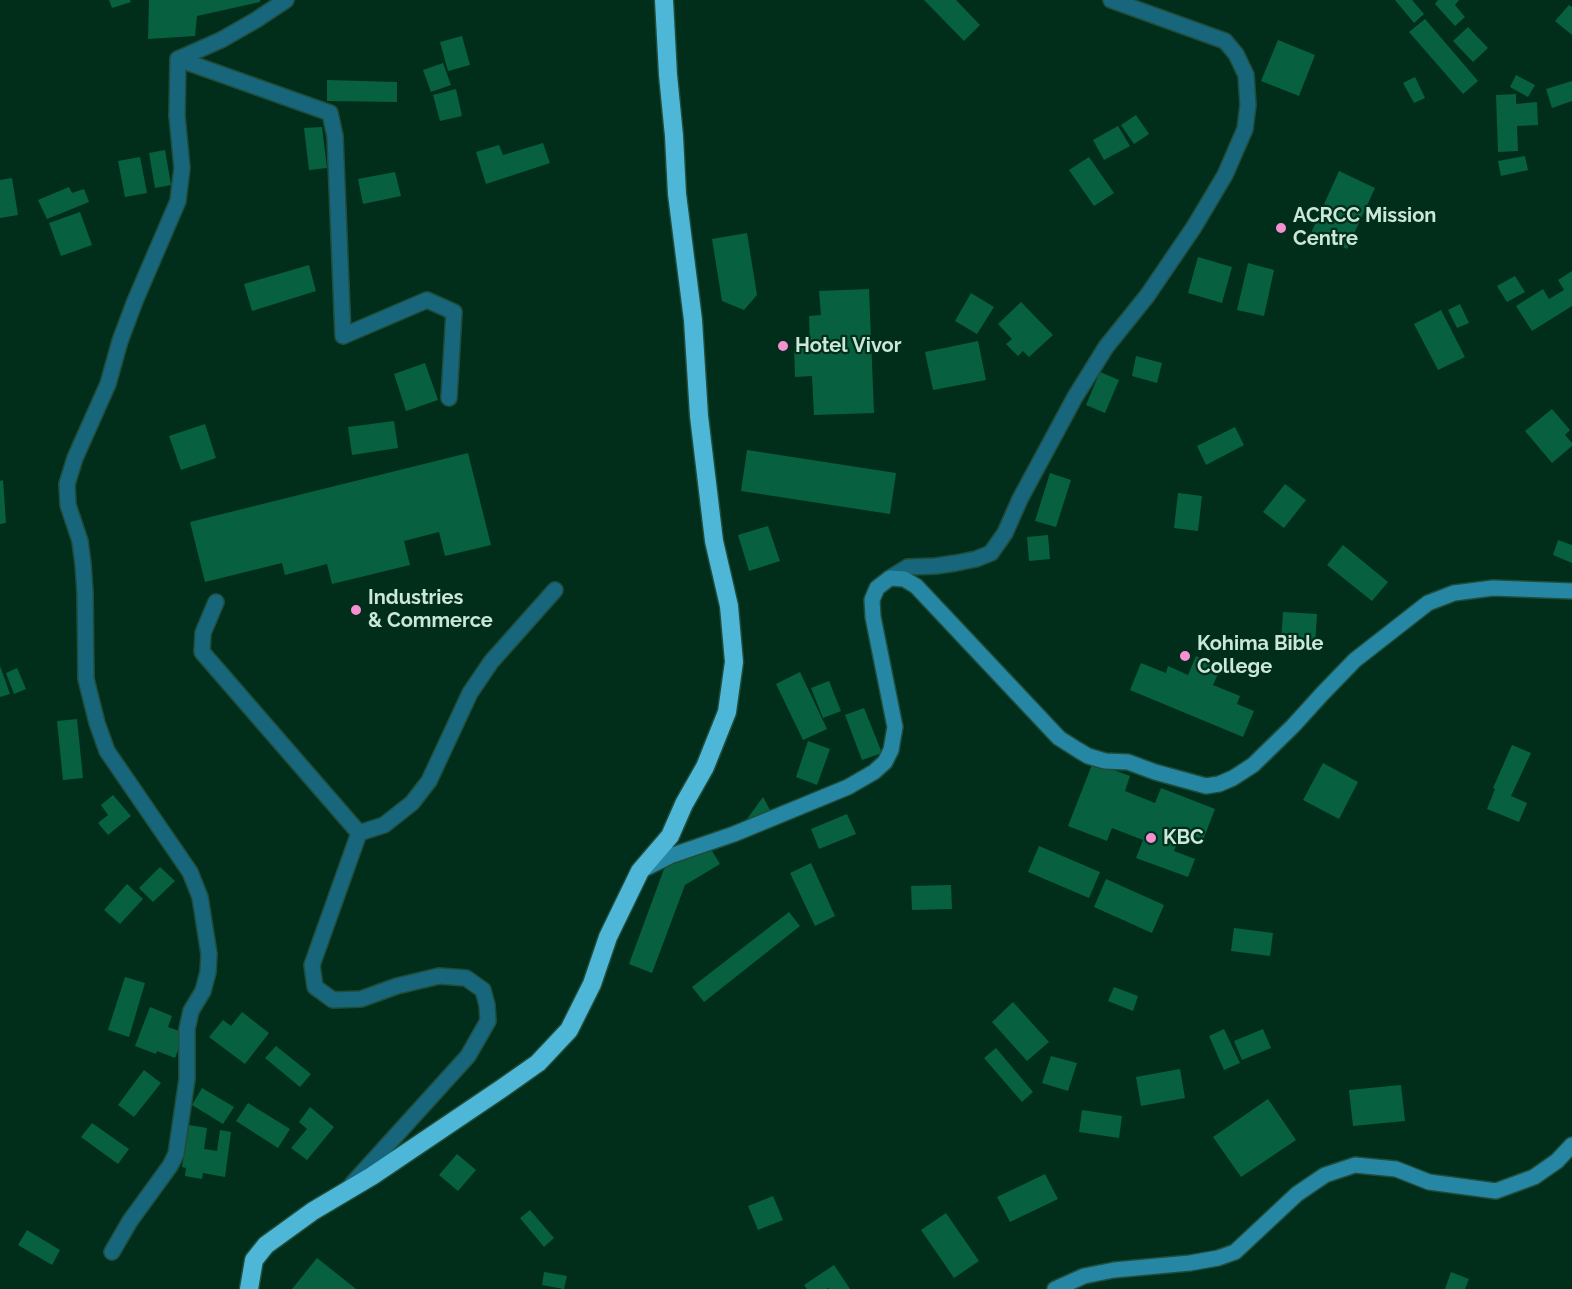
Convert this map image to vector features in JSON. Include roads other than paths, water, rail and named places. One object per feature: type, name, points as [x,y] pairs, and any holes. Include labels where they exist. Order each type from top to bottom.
[{"type":"highway","points":[[249,1289],[254,1260],[266,1245],[520,1076],[538,1063],[569,1030],[592,984],[608,937],[640,871],[670,836],[684,804],[705,767],[727,712],[734,662],[729,606],[714,541],[699,416],[693,320],[677,194],[664,0]]},
{"type":"street","points":[[178,59],[221,40],[286,0]]},
{"type":"street","points":[[640,871],[670,856],[734,834],[849,787],[874,772],[885,762],[891,750],[895,727],[873,617],[872,600],[877,588],[909,567],[936,566],[976,559],[991,553],[1005,533],[1020,499],[1081,387],[1106,347],[1147,296],[1225,175],[1245,129],[1248,105],[1246,75],[1236,54],[1225,41],[1112,0]]},
{"type":"street","points":[[178,59],[330,113],[335,136],[343,336],[427,300],[453,312],[449,399]]},
{"type":"street","points":[[112,1252],[130,1221],[170,1166],[176,1154],[187,1079],[187,1029],[191,1011],[203,991],[208,972],[209,954],[200,897],[190,872],[107,751],[97,723],[86,679],[83,564],[80,541],[68,505],[67,484],[75,458],[108,384],[120,341],[135,301],[178,201],[182,168],[177,116],[178,59]]},
{"type":"street","points":[[890,578],[904,579],[916,586],[1059,738],[1088,756],[1105,761],[1128,762],[1206,786],[1226,781],[1253,765],[1355,660],[1428,603],[1454,593],[1492,588],[1572,591]]},
{"type":"street","points":[[359,833],[384,825],[412,804],[429,781],[470,693],[491,662],[555,590]]},
{"type":"street","points":[[216,602],[203,633],[202,652],[359,833]]},
{"type":"street","points":[[344,1193],[468,1056],[488,1021],[483,990],[466,978],[439,976],[397,986],[361,999],[333,1000],[315,987],[312,965],[359,833]]},
{"type":"street","points":[[1055,1289],[1084,1276],[1114,1270],[1191,1263],[1235,1252],[1297,1194],[1325,1175],[1355,1165],[1396,1169],[1429,1182],[1496,1191],[1534,1177],[1557,1161],[1572,1145]]},
{"type":"place","name":"ACRCC Mission Centre","points":[[1281,228]]},
{"type":"place","name":"Hotel Vivor","points":[[783,346]]},
{"type":"place","name":"Industries & Commerce","points":[[356,610]]},
{"type":"place","name":"Kohima Bible College","points":[[1185,656]]},
{"type":"place","name":"KBC","points":[[1151,838]]}]
